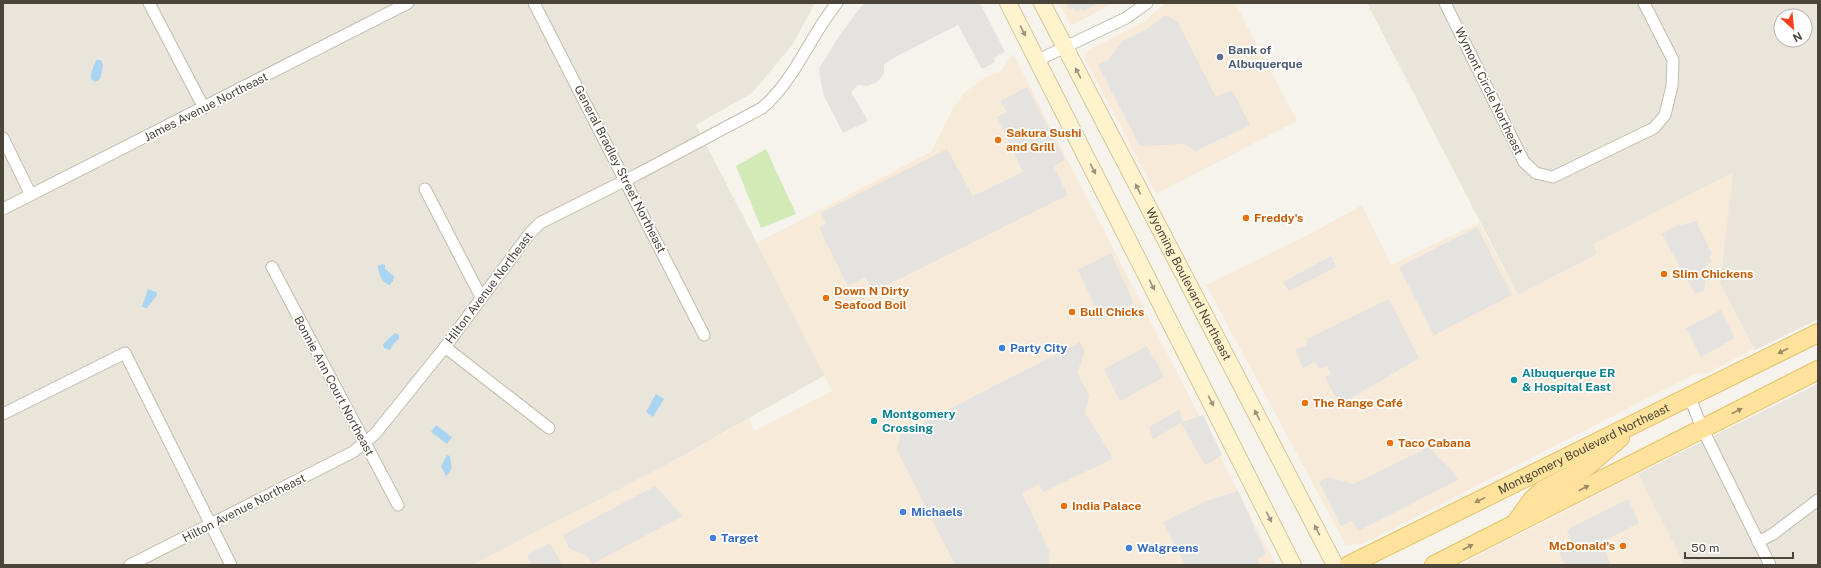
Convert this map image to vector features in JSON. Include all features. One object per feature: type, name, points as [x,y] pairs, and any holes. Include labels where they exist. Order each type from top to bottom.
[{"type":"main road","points":[[1008,3],[1294,565]]},
{"type":"main road","name":"Wyoming Boulevard Northeast","points":[[1042,3],[1335,565]]},
{"type":"main road","name":"Montgomery Boulevard Northeast","points":[[1349,565],[1690,398],[1818,333]]},
{"type":"main road","points":[[1434,565],[1818,370]]},
{"type":"main road","points":[[1516,523],[1532,500],[1543,490],[1585,468],[1641,421]]},
{"type":"street","points":[[150,3],[204,108]]},
{"type":"street","name":"James Avenue Northeast","points":[[3,209],[408,3]]},
{"type":"street","name":"General Bradley Street Northeast","points":[[534,3],[626,180],[704,335]]},
{"type":"street","name":"Hilton Avenue Northeast","points":[[130,565],[212,525],[353,452],[365,444],[375,434],[445,346],[481,297],[540,223],[745,118],[767,104],[777,96],[825,18],[837,3]]},
{"type":"street","points":[[1038,60],[1064,46],[1126,18],[1147,3]]},
{"type":"street","name":"Wymont Circle Northeast","points":[[1445,3],[1524,162],[1536,173],[1553,177],[1654,128],[1665,115],[1672,86],[1673,60],[1644,3]]},
{"type":"street","points":[[3,138],[31,195]]},
{"type":"street","points":[[425,189],[481,297]]},
{"type":"street","name":"Bonnie Ann Court Northeast","points":[[272,267],[398,505]]},
{"type":"street","points":[[445,346],[549,428]]},
{"type":"street","points":[[3,414],[125,353],[231,565]]},
{"type":"street","points":[[1690,398],[1702,428],[1770,565]]},
{"type":"street","points":[[1758,542],[1773,534],[1818,500]]},
{"type":"shaded area","points":[[3,3],[815,3],[793,44],[752,93],[696,125],[825,375],[668,464],[472,565],[3,565]]},
{"type":"shaded area","points":[[864,3],[980,3],[1005,52],[994,58],[995,62],[982,69],[958,25],[897,56],[884,65],[884,74],[877,82],[868,86],[858,85],[851,92],[868,121],[843,133],[823,94],[819,69],[839,36]]},
{"type":"shaded area","points":[[1059,3],[1113,3],[1071,26]]},
{"type":"shaded area","points":[[1066,3],[1098,3],[1084,11],[1081,9],[1076,12],[1073,8],[1069,9]]},
{"type":"shaded area","points":[[1165,3],[1235,3],[1297,121],[1156,194],[1084,57],[1087,51],[1144,22]]},
{"type":"shaded area","points":[[1367,3],[1818,3],[1818,319],[1755,350],[1720,284],[1732,173],[1594,244],[1598,254],[1518,295]]},
{"type":"shaded area","points":[[1166,15],[1178,23],[1216,97],[1232,90],[1250,125],[1196,151],[1184,144],[1140,146],[1098,65],[1108,60],[1123,41],[1147,29]]},
{"type":"shaded area","points":[[1013,54],[1276,565],[472,565],[668,464],[749,419],[754,431],[832,391],[757,243],[931,152],[954,107],[964,93],[984,78],[1000,72]]},
{"type":"shaded area","points":[[1027,87],[1065,160],[1054,167],[1068,195],[873,292],[866,277],[848,286],[819,228],[826,223],[821,213],[947,149],[973,196],[1023,172],[997,117],[1007,112],[1000,101]]},
{"type":"shaded area","points":[[1733,173],[1720,284],[1754,349],[1707,373],[1695,374],[1363,544],[1346,545],[1206,285],[1310,234],[1362,205],[1391,265],[1479,223],[1518,295],[1597,254],[1593,244]]},
{"type":"shaded area","points":[[1696,221],[1712,254],[1709,256],[1712,262],[1707,264],[1704,291],[1695,294],[1662,234],[1674,227]]},
{"type":"shaded area","points":[[1477,227],[1512,295],[1434,335],[1399,267]]},
{"type":"shaded area","points":[[1111,253],[1134,303],[1101,320],[1078,270]]},
{"type":"shaded area","points":[[1331,256],[1336,267],[1289,291],[1283,282]]},
{"type":"shaded area","points":[[1389,299],[1419,358],[1348,400],[1343,411],[1325,377],[1331,374],[1327,366],[1319,369],[1315,362],[1303,368],[1295,349],[1306,346],[1307,339]]},
{"type":"shaded area","points":[[1721,310],[1735,338],[1701,357],[1686,328]]},
{"type":"shaded area","points":[[1080,342],[1085,351],[1077,373],[1089,395],[1085,413],[1110,452],[1112,459],[1043,492],[1038,484],[1022,493],[1049,550],[1049,565],[955,565],[897,450],[901,434]]},
{"type":"shaded area","points":[[1147,346],[1164,377],[1120,401],[1104,369]]},
{"type":"shaded area","points":[[1818,384],[1818,565],[1684,565],[1638,474]]},
{"type":"shaded area","points":[[1179,410],[1183,422],[1203,415],[1222,455],[1205,465],[1181,423],[1153,439],[1149,427]]},
{"type":"shaded area","points":[[1431,446],[1436,455],[1452,470],[1458,480],[1358,531],[1352,521],[1341,526],[1319,482],[1328,477],[1354,484]]},
{"type":"shaded area","points":[[1638,474],[1684,565],[1460,565]]},
{"type":"shaded area","points":[[655,486],[683,516],[592,564],[588,557],[569,548],[563,535]]},
{"type":"shaded area","points":[[1238,491],[1266,554],[1258,559],[1261,565],[1185,565],[1163,522],[1206,501]]},
{"type":"shaded area","points":[[1628,499],[1639,523],[1586,550],[1595,552],[1603,548],[1611,565],[1565,565],[1558,550],[1569,545],[1571,540],[1567,530]]},
{"type":"shaded area","points":[[550,543],[562,565],[532,565],[527,555]]},
{"type":"green space","points":[[766,149],[796,214],[761,228],[736,166]]},
{"type":"water","points":[[96,60],[101,60],[103,65],[100,79],[95,82],[91,79],[91,76]]},
{"type":"water","points":[[382,264],[385,265],[385,269],[394,276],[390,285],[385,283],[380,275],[378,266]]},
{"type":"water","points":[[148,289],[156,292],[157,295],[147,308],[144,308],[142,306]]},
{"type":"water","points":[[395,333],[399,335],[399,339],[393,344],[390,350],[384,348],[383,344]]},
{"type":"water","points":[[656,394],[664,399],[653,417],[646,412]]},
{"type":"water","points":[[436,425],[452,437],[447,444],[431,432]]},
{"type":"water","points":[[447,455],[450,456],[451,469],[449,474],[446,476],[441,466]]},
{"type":"place","name":"Bank of Albuquerque","points":[[1220,57]]},
{"type":"place","name":"Sakura Sushi and Grill","points":[[998,140]]},
{"type":"place","name":"Freddy's","points":[[1246,218]]},
{"type":"place","name":"Slim Chickens","points":[[1664,274]]},
{"type":"place","name":"Down N Dirty Seafood Boil","points":[[826,298]]},
{"type":"place","name":"Bull Chicks","points":[[1072,312]]},
{"type":"place","name":"Party City","points":[[1002,348]]},
{"type":"place","name":"Albuquerque ER & Hospital East","points":[[1514,380]]},
{"type":"place","name":"The Range Café","points":[[1305,403]]},
{"type":"place","name":"Montgomery Crossing","points":[[874,421]]},
{"type":"place","name":"Taco Cabana","points":[[1390,443]]},
{"type":"place","name":"India Palace","points":[[1064,506]]},
{"type":"place","name":"Michaels","points":[[903,512]]},
{"type":"place","name":"Target","points":[[713,538]]},
{"type":"place","name":"McDonald's","points":[[1623,546]]},
{"type":"place","name":"Walgreens","points":[[1129,548]]}]
